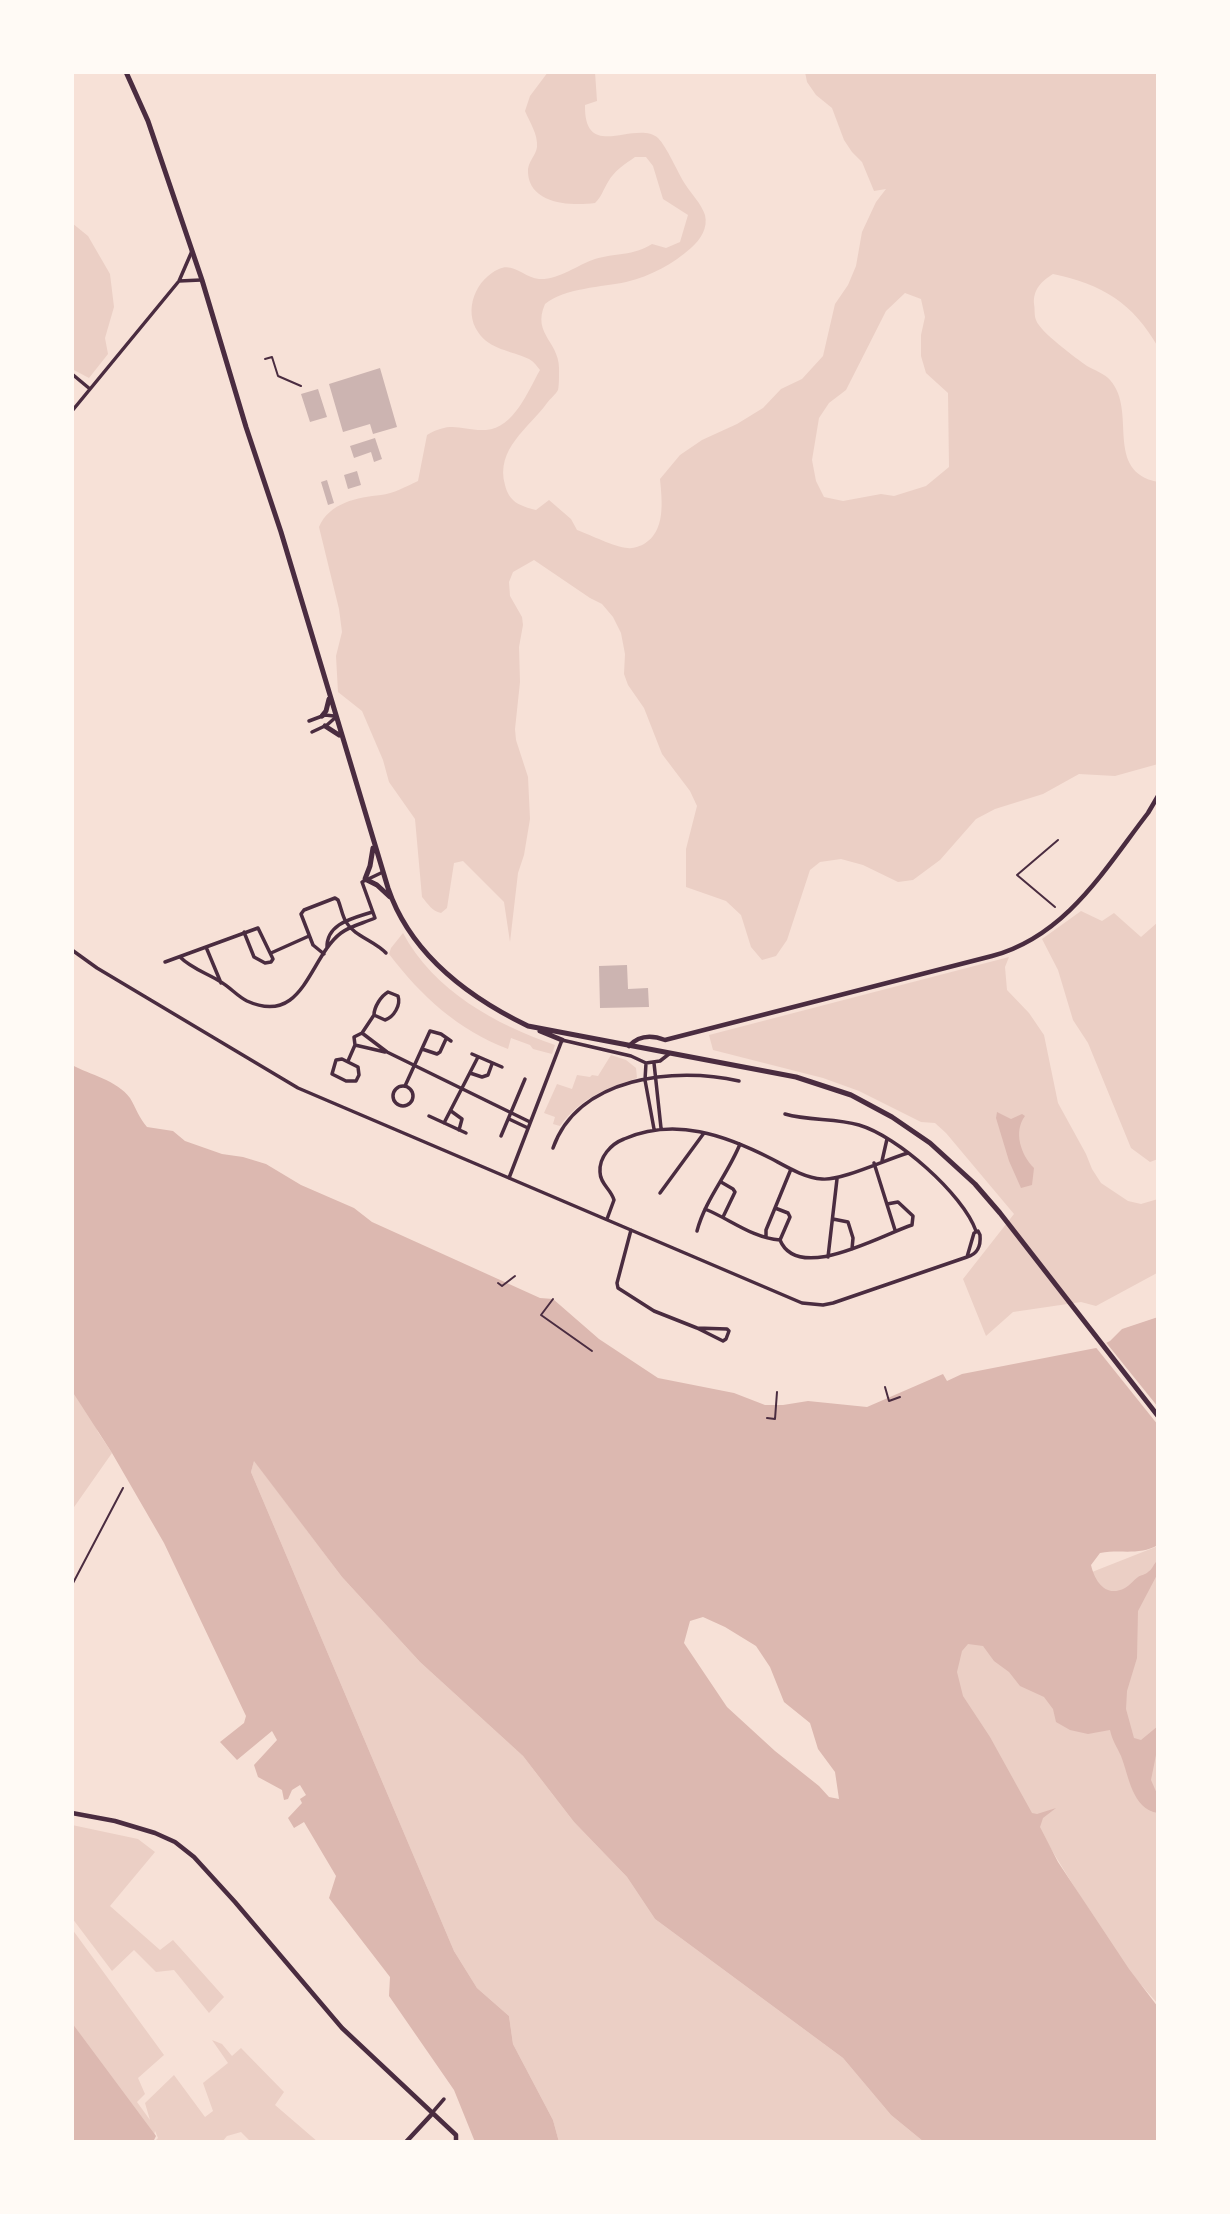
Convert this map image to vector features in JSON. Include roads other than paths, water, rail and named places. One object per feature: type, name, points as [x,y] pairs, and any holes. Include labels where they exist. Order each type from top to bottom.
[{"type":"main road","points":[[126,72],[148,121],[202,280],[392,900],[415,939],[448,974],[479,999],[528,1026],[562,1040]]},
{"type":"main road","points":[[322,716],[326,712],[330,696]]},
{"type":"main road","points":[[324,726],[336,732],[343,741]]},
{"type":"main road","points":[[373,841],[372,860],[365,879],[377,885],[392,900]]},
{"type":"main road","points":[[528,1026],[810,1080],[850,1095],[898,1121],[942,1153],[975,1184],[1158,1416]]},
{"type":"street","points":[[72,411],[179,281],[192,250]]},
{"type":"street","points":[[179,281],[202,280]]},
{"type":"street","points":[[72,374],[90,389]]},
{"type":"street","points":[[309,720],[336,716]]},
{"type":"street","points":[[312,732],[336,716]]},
{"type":"street","points":[[631,1056],[629,1046],[634,1040],[646,1037],[665,1040],[1015,948],[1052,927],[1073,909],[1158,796]]},
{"type":"street","points":[[327,948],[343,932],[375,918],[362,885],[365,879],[383,872]]},
{"type":"street","points":[[324,954],[313,945],[301,916],[304,910],[335,898],[351,929],[377,944],[386,953]]},
{"type":"street","points":[[180,957],[188,965],[222,983],[236,995],[258,1005],[282,1004],[294,998],[304,987],[327,948],[330,934],[339,924],[372,912]]},
{"type":"street","points":[[165,962],[244,932],[260,929],[273,959],[270,963],[257,960],[244,932]]},
{"type":"street","points":[[271,953],[309,936]]},
{"type":"street","points":[[206,947],[222,983]]},
{"type":"street","points":[[72,950],[97,968],[298,1088],[802,1303],[833,1303],[975,1253],[981,1235],[976,1231],[968,1212],[944,1185],[908,1153],[887,1138],[852,1123],[803,1119],[785,1114]]},
{"type":"street","points":[[348,1061],[355,1045],[355,1035],[362,1032],[384,994],[390,992],[398,996],[399,1002],[390,1018],[385,1020],[374,1015]]},
{"type":"street","points":[[405,1086],[430,1031],[441,1034],[448,1040],[437,1054],[422,1049]]},
{"type":"street","points":[[362,1032],[387,1052],[528,1128]]},
{"type":"street","points":[[509,1178],[562,1040],[654,1063],[669,1054],[665,1040]]},
{"type":"street","points":[[355,1045],[387,1052]]},
{"type":"street","points":[[472,1054],[502,1067]]},
{"type":"street","points":[[444,1123],[478,1057]]},
{"type":"street","points":[[336,1060],[348,1061],[359,1070],[356,1081],[346,1081],[332,1073],[336,1060]]},
{"type":"street","points":[[470,1073],[485,1077],[492,1063]]},
{"type":"street","points":[[646,1063],[645,1080],[654,1129]]},
{"type":"street","points":[[654,1063],[661,1128]]},
{"type":"street","points":[[552,1148],[562,1127],[581,1106],[608,1091],[654,1078],[702,1076],[739,1081]]},
{"type":"street","points":[[501,1136],[525,1079]]},
{"type":"street","points":[[405,1086],[414,1092],[415,1097],[408,1106],[392,1097],[395,1088],[405,1086]]},
{"type":"street","points":[[451,1111],[462,1119],[459,1130]]},
{"type":"street","points":[[429,1116],[467,1133]]},
{"type":"street","points":[[510,1117],[530,1122]]},
{"type":"street","points":[[607,1219],[614,1200],[601,1178],[603,1159],[619,1141],[654,1129],[705,1132],[740,1144],[818,1179],[837,1178],[908,1153]]},
{"type":"street","points":[[660,1193],[705,1132]]},
{"type":"street","points":[[882,1161],[887,1138]]},
{"type":"street","points":[[697,1231],[705,1209],[740,1144]]},
{"type":"street","points":[[874,1163],[895,1230]]},
{"type":"street","points":[[766,1237],[766,1230],[791,1169]]},
{"type":"street","points":[[828,1257],[837,1178]]},
{"type":"street","points":[[721,1182],[735,1192],[727,1214],[723,1217]]},
{"type":"street","points":[[705,1209],[723,1217],[733,1226],[780,1240],[784,1247],[799,1255],[815,1258],[852,1250],[912,1225],[913,1218],[897,1202],[887,1204]]},
{"type":"street","points":[[775,1207],[788,1213],[790,1217],[780,1240]]},
{"type":"street","points":[[833,1219],[848,1222],[853,1238],[852,1250]]},
{"type":"street","points":[[631,1230],[617,1283],[618,1289],[654,1311],[723,1341],[729,1331],[697,1328]]},
{"type":"street","points":[[72,1813],[115,1821],[155,1833],[175,1842],[194,1857],[236,1902],[342,2028],[456,2136],[457,2142]]},
{"type":"street","points":[[406,2142],[444,2099]]},
{"type":"lane","points":[[1055,907],[1017,875],[1058,840]]},
{"type":"lane","points":[[72,1585],[123,1488]]}]
